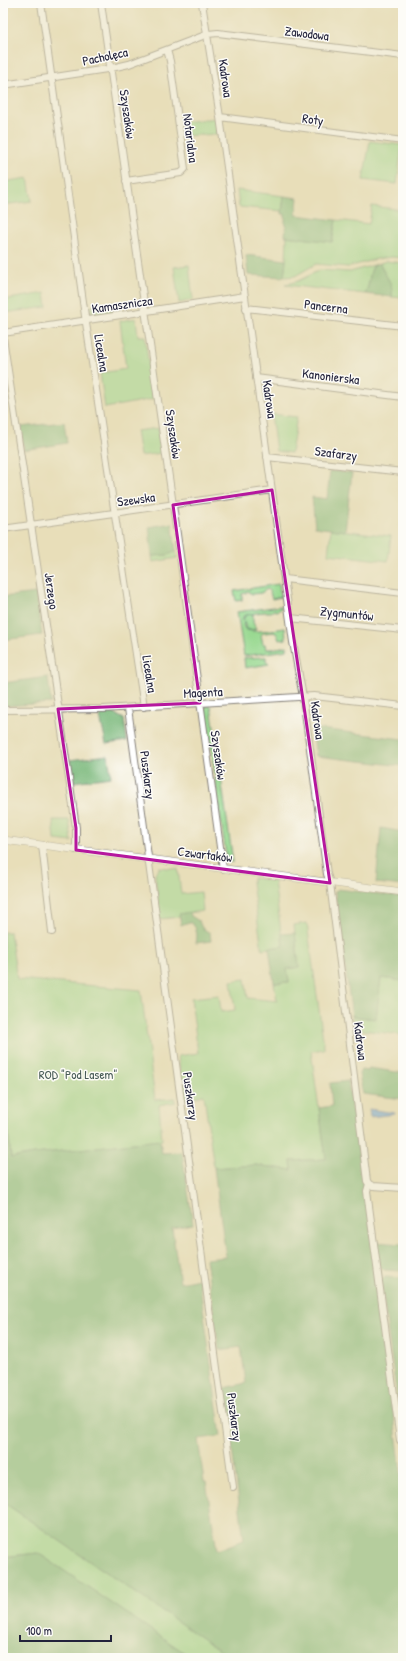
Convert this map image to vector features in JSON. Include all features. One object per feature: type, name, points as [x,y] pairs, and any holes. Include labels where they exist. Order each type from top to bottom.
[{"type":"street","name":"Licealna","points":[[41,3],[86,320],[144,707]]},
{"type":"street","name":"Szyszaków","points":[[101,3],[173,505],[223,869]]},
{"type":"street","name":"Kadrowa","points":[[202,3],[220,117],[290,618],[304,697],[327,874],[330,883],[366,1175],[369,1184],[367,1191],[400,1440]]},
{"type":"street","name":"Zawodowa","points":[[208,34],[218,33],[403,56]]},
{"type":"street","name":"Pacholęca","points":[[3,84],[111,68],[136,62],[208,34]]},
{"type":"street","name":"Notarialna","points":[[126,181],[181,173],[185,169],[170,61],[167,50]]},
{"type":"street","name":"Roty","points":[[220,117],[403,141]]},
{"type":"street","name":"Kamasznicza","points":[[3,333],[245,296]]},
{"type":"street","name":"Pancerna","points":[[246,308],[403,326]]},
{"type":"street","name":"Jerzego","points":[[3,336],[76,828],[76,850]]},
{"type":"street","name":"Kanonierska","points":[[256,378],[403,397]]},
{"type":"street","name":"Szafarzy","points":[[267,457],[403,472]]},
{"type":"street","name":"Szewska","points":[[3,529],[272,490]]},
{"type":"street","points":[[285,579],[403,593]]},
{"type":"street","name":"Zygmuntów","points":[[290,618],[403,630]]},
{"type":"street","name":"Magenta","points":[[3,710],[128,708],[314,696],[403,706]]},
{"type":"street","name":"Puszkarzy","points":[[128,708],[208,1292],[233,1487]]},
{"type":"street","name":"Czwartaków","points":[[3,840],[403,892]]},
{"type":"street","points":[[42,845],[52,932]]},
{"type":"street","points":[[369,1184],[373,1186],[403,1188]]},
{"type":"highlighted area","points":[[272,490],[330,883],[76,850],[76,828],[58,709],[200,703],[173,505]]},
{"type":"green space","points":[[216,118],[218,134],[184,136],[182,122]]},
{"type":"green space","points":[[370,141],[402,145],[397,184],[363,180]]},
{"type":"green space","points":[[28,178],[32,201],[3,205],[3,182]]},
{"type":"green space","points":[[237,190],[284,196],[282,211],[239,207]]},
{"type":"green space","points":[[284,196],[298,198],[296,215],[336,220],[332,242],[285,236],[285,214],[282,214]]},
{"type":"green space","points":[[372,206],[403,210],[403,258],[391,257],[377,259],[348,267],[316,264],[295,276],[284,277],[287,236],[332,242],[336,220],[369,224]]},
{"type":"green space","points":[[246,255],[286,260],[284,277],[248,275]]},
{"type":"green space","points":[[386,261],[403,263],[403,298],[392,297],[392,288],[380,263]]},
{"type":"green space","points":[[380,263],[392,287],[392,297],[365,294],[372,268],[374,265]]},
{"type":"green space","points":[[189,265],[193,300],[179,303],[174,267]]},
{"type":"green space","points":[[374,265],[365,294],[285,285],[298,281],[320,270],[350,272]]},
{"type":"green space","points":[[45,293],[47,307],[4,313],[3,300]]},
{"type":"green space","points":[[116,302],[118,311],[92,316],[90,307]]},
{"type":"green space","points":[[136,318],[138,336],[145,336],[153,399],[105,408],[100,373],[126,369],[120,321]]},
{"type":"green space","points":[[271,414],[297,417],[291,453],[276,451]]},
{"type":"green space","points":[[64,422],[67,443],[24,450],[20,427]]},
{"type":"green space","points":[[158,428],[162,453],[140,456],[136,431]]},
{"type":"green space","points":[[330,471],[352,473],[345,531],[315,527],[312,497],[327,499]]},
{"type":"green space","points":[[172,523],[176,551],[168,555],[152,556],[149,527]]},
{"type":"green space","points":[[331,529],[391,536],[388,561],[328,554]]},
{"type":"green space","points":[[176,551],[177,558],[153,562],[152,556],[168,555]]},
{"type":"green space","points":[[279,584],[281,597],[272,599],[270,592],[267,589],[261,593],[252,594],[249,592],[242,594],[242,600],[236,601],[234,591]]},
{"type":"green space","points":[[36,593],[42,635],[3,640],[3,597]]},
{"type":"green space","points":[[281,606],[281,609],[277,611],[253,614],[253,622],[256,629],[246,629],[250,631],[263,631],[285,628],[286,639],[279,640],[277,634],[274,632],[263,633],[261,635],[266,649],[287,646],[287,650],[244,656],[237,612]]},
{"type":"green space","points":[[266,657],[266,662],[269,664],[245,668],[244,658]]},
{"type":"green space","points":[[48,677],[51,703],[3,706],[3,683]]},
{"type":"green space","points":[[205,706],[211,706],[221,774],[215,775]]},
{"type":"green space","points":[[99,712],[111,712],[124,719],[127,741],[106,744]]},
{"type":"green space","points":[[312,728],[403,739],[403,766],[316,756]]},
{"type":"green space","points":[[108,755],[111,777],[73,782],[70,760]]},
{"type":"green space","points":[[215,778],[221,778],[233,862],[227,862]]},
{"type":"green space","points":[[53,820],[69,820],[72,842],[55,840]]},
{"type":"green space","points":[[381,828],[403,832],[403,886],[376,883]]},
{"type":"green space","points":[[159,867],[178,869],[181,894],[201,892],[203,911],[180,914],[180,917],[160,919],[155,874]]},
{"type":"green space","points":[[253,878],[274,881],[283,946],[262,949],[252,883]]},
{"type":"green space","points":[[338,889],[403,897],[403,981],[381,978],[376,1019],[352,1016],[335,892]]},
{"type":"green space","points":[[190,912],[191,916],[199,921],[202,928],[210,933],[211,941],[196,943],[197,934],[194,925],[189,922],[181,925],[179,914]]},
{"type":"green space","points":[[307,923],[324,1046],[324,1049],[311,1051],[326,1159],[291,1161],[292,1170],[256,1165],[214,1168],[204,1095],[184,1099],[178,1056],[198,1053],[191,998],[219,995],[221,1012],[235,1010],[231,981],[245,979],[248,998],[277,1001],[274,983],[289,982],[287,969],[299,967],[294,925]]},
{"type":"green space","name":"ROD \"Pod Lasem\"","points":[[3,932],[10,932],[17,979],[141,990],[155,1100],[175,1098],[176,1102],[159,1105],[162,1140],[11,1158],[6,1104],[3,1105]]},
{"type":"green space","points":[[295,933],[299,967],[287,969],[289,982],[274,983],[269,948],[283,946],[282,934]]},
{"type":"green space","points":[[381,978],[403,981],[403,1035],[354,1029],[352,1016],[375,1019]]},
{"type":"green space","points":[[369,1068],[403,1073],[403,1099],[363,1094],[359,1074],[361,1070],[368,1071]]},
{"type":"green space","points":[[348,1081],[364,1189],[366,1189],[403,1488],[403,1658],[231,1658],[3,1502],[3,1105],[6,1104],[11,1158],[160,1140],[162,1153],[182,1152],[193,1224],[172,1228],[180,1283],[199,1279],[221,1436],[198,1439],[204,1482],[206,1482],[217,1550],[244,1540],[224,1388],[246,1383],[241,1347],[219,1350],[206,1259],[226,1257],[214,1168],[256,1165],[292,1170],[291,1161],[326,1159],[319,1108],[332,1106],[330,1083]]},
{"type":"green space","points":[[375,1242],[403,1244],[403,1271],[384,1270],[379,1265]]},
{"type":"green space","points":[[385,1277],[403,1278],[403,1405],[398,1405],[381,1281]]},
{"type":"green space","points":[[3,1502],[231,1658],[192,1658],[38,1553],[3,1557]]},
{"type":"green space","points":[[38,1553],[192,1658],[3,1658],[3,1557]]},
{"type":"water","points":[[369,1109],[395,1113],[395,1114],[370,1117]]}]
